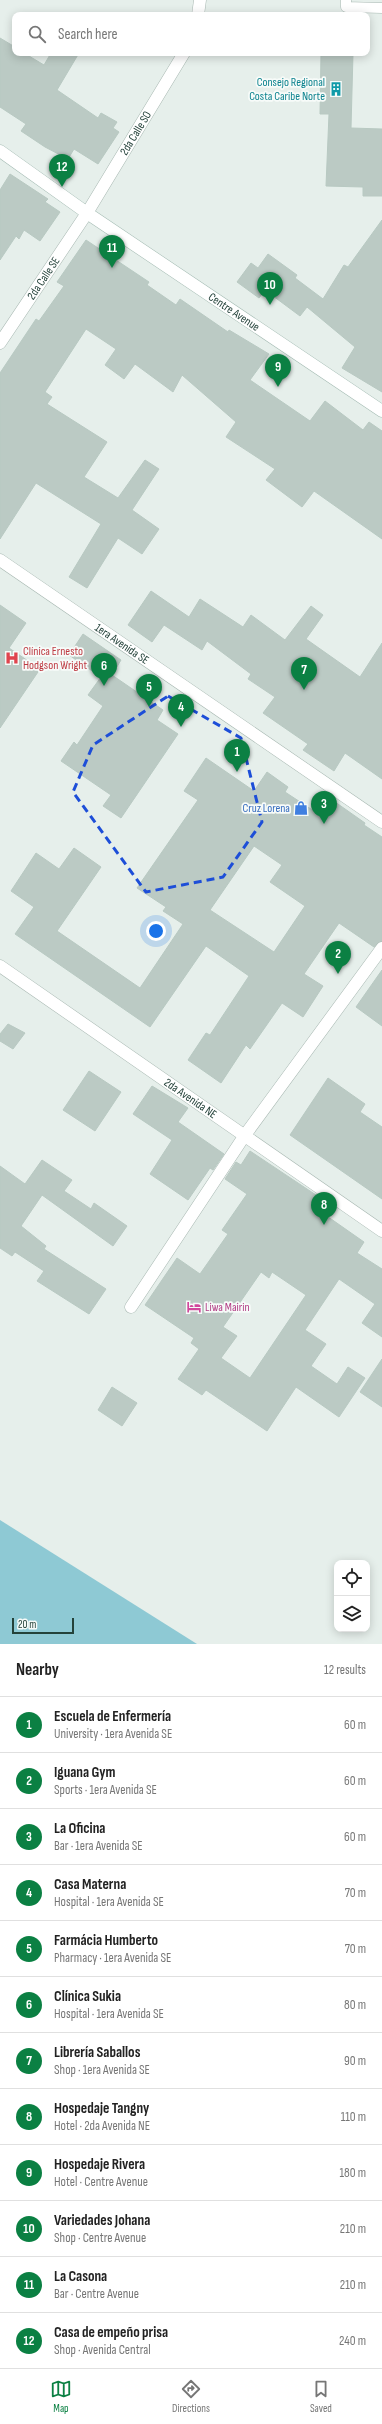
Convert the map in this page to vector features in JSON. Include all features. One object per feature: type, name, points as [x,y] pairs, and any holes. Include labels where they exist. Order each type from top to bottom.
[{"type":"street","points":[[198,12],[200,0]]},
{"type":"street","name":"2da Calle SO","points":[[87,214],[182,56]]},
{"type":"street","name":"Centre Avenue","points":[[0,151],[87,214],[382,410]]},
{"type":"street","name":"2da Calle SE","points":[[0,343],[87,214]]},
{"type":"street","name":"1era Avenida SE","points":[[0,560],[382,822]]},
{"type":"street","points":[[130,1307],[245,1135],[382,948]]},
{"type":"street","name":"2da Avenida NE","points":[[0,966],[382,1231]]},
{"type":"lane","points":[[346,0],[346,7],[382,8]]},
{"type":"highlighted area","points":[[168,696],[241,738],[262,822],[223,877],[146,892],[73,792],[93,745]]},
{"type":"water","points":[[0,1520],[197,1644],[0,1644]]},
{"type":"building","points":[[0,38],[12,45],[12,56],[29,56],[44,65],[49,56],[77,56],[57,90],[98,118],[101,113],[117,122],[113,128],[119,132],[98,164],[74,149],[68,159],[45,147],[21,131],[26,124],[0,107]]},
{"type":"building","points":[[321,56],[353,56],[351,128],[382,129],[382,196],[363,196],[363,187],[326,186],[329,114],[320,114]]},
{"type":"building","points":[[10,174],[48,199],[45,202],[60,212],[40,241],[24,230],[19,239],[16,236],[0,260],[0,190]]},
{"type":"building","points":[[382,220],[382,392],[342,368],[355,347],[307,307],[300,316],[265,290],[259,298],[237,282],[251,263],[258,268],[268,254],[297,275],[295,278],[323,299],[344,265],[348,267]]},
{"type":"building","points":[[86,240],[149,282],[147,285],[176,305],[180,299],[228,332],[229,330],[269,354],[250,380],[310,421],[325,401],[363,430],[369,422],[382,431],[382,539],[314,491],[302,507],[266,480],[275,469],[226,437],[236,422],[182,375],[173,392],[135,364],[124,379],[105,365],[116,349],[86,329],[45,392],[52,397],[47,404],[107,442],[84,477],[118,498],[145,460],[159,469],[132,510],[159,529],[142,554],[118,538],[87,588],[69,577],[101,524],[36,483],[0,539],[0,373],[36,319],[39,321],[64,286],[57,282]]},
{"type":"building","points":[[151,591],[189,617],[200,599],[243,627],[251,615],[285,640],[311,606],[323,615],[306,639],[360,677],[382,643],[382,779],[345,753],[334,771],[303,750],[308,744],[263,713],[275,697],[248,679],[251,674],[207,641],[202,650],[164,625],[152,642],[128,625]]},
{"type":"building","name":"Clínica Ernesto Hodgson Wright","points":[[0,605],[26,623],[9,648],[40,669],[0,728]]},
{"type":"building","points":[[83,634],[121,660],[112,675],[163,710],[157,720],[178,734],[121,818],[103,806],[111,795],[61,761],[74,742],[77,745],[103,706],[88,695],[101,677],[69,655]]},
{"type":"building","points":[[206,758],[254,791],[267,772],[288,787],[285,792],[317,813],[328,797],[382,837],[382,941],[374,947],[339,923],[304,974],[323,986],[303,1017],[282,1003],[250,1049],[246,1045],[221,1083],[188,1060],[206,1033],[210,1035],[249,976],[206,946],[150,1027],[15,934],[34,907],[11,891],[36,853],[59,869],[74,848],[101,867],[57,931],[140,988],[183,924],[163,911],[166,907],[137,888],[198,800],[184,791]],"holes":[[[254,846],[282,865],[270,882],[305,906],[274,952],[210,910]]]},
{"type":"building","points":[[382,970],[382,1026],[356,1007]]},
{"type":"building","points":[[8,1024],[25,1033],[13,1049],[0,1041],[0,1034]]},
{"type":"building","points":[[89,1071],[121,1092],[95,1131],[63,1110]]},
{"type":"building","points":[[328,1078],[365,1104],[360,1112],[382,1127],[382,1199],[290,1135]]},
{"type":"building","points":[[152,1086],[188,1108],[178,1122],[224,1154],[213,1170],[210,1168],[188,1200],[150,1174],[172,1140],[133,1114]]},
{"type":"building","points":[[250,1151],[331,1205],[324,1214],[364,1242],[357,1253],[382,1269],[382,1337],[362,1323],[375,1304],[339,1279],[305,1330],[326,1344],[311,1366],[337,1384],[348,1367],[365,1378],[339,1417],[296,1387],[267,1431],[206,1390],[202,1395],[178,1379],[199,1349],[191,1343],[194,1338],[145,1305],[177,1258],[200,1274],[228,1234],[222,1230],[247,1194],[225,1179],[236,1162],[241,1165]],"holes":[[[261,1272],[269,1278],[272,1272],[306,1295],[250,1378],[221,1358],[237,1336],[223,1327]]]},
{"type":"building","points":[[42,1160],[72,1180],[64,1191],[91,1209],[94,1203],[127,1226],[113,1246],[42,1195],[21,1226],[46,1246],[44,1249],[106,1289],[89,1314],[37,1281],[44,1271],[15,1252],[12,1256],[0,1248],[0,1166],[25,1184]]},
{"type":"building","points":[[382,1359],[382,1407],[360,1392]]},
{"type":"building","points":[[112,1387],[137,1403],[122,1426],[98,1410]]},
{"type":"place","name":"Consejo Regional Costa Caribe Norte","points":[[336,89]]},
{"type":"place","name":"Casa de empeño prisa","points":[[62,187]]},
{"type":"place","name":"La Casona","points":[[112,268]]},
{"type":"place","name":"Variedades Johana","points":[[270,305]]},
{"type":"place","name":"Hospedaje Rivera","points":[[278,387]]},
{"type":"place","name":"Clínica Ernesto Hodgson Wright","points":[[12,658]]},
{"type":"place","name":"Clínica Sukia","points":[[104,686]]},
{"type":"place","name":"Librería Saballos","points":[[304,690]]},
{"type":"place","name":"Farmácia Humberto","points":[[149,707]]},
{"type":"place","name":"Casa Materna","points":[[181,727]]},
{"type":"place","name":"Escuela de Enfermería","points":[[237,772]]},
{"type":"place","name":"Cruz Lorena","points":[[301,808]]},
{"type":"place","name":"La Oficina","points":[[324,824]]},
{"type":"place","name":"Iguana Gym","points":[[338,974]]},
{"type":"place","name":"Hospedaje Tangny","points":[[324,1225]]},
{"type":"place","name":"Liwa Mairin","points":[[194,1307]]}]
